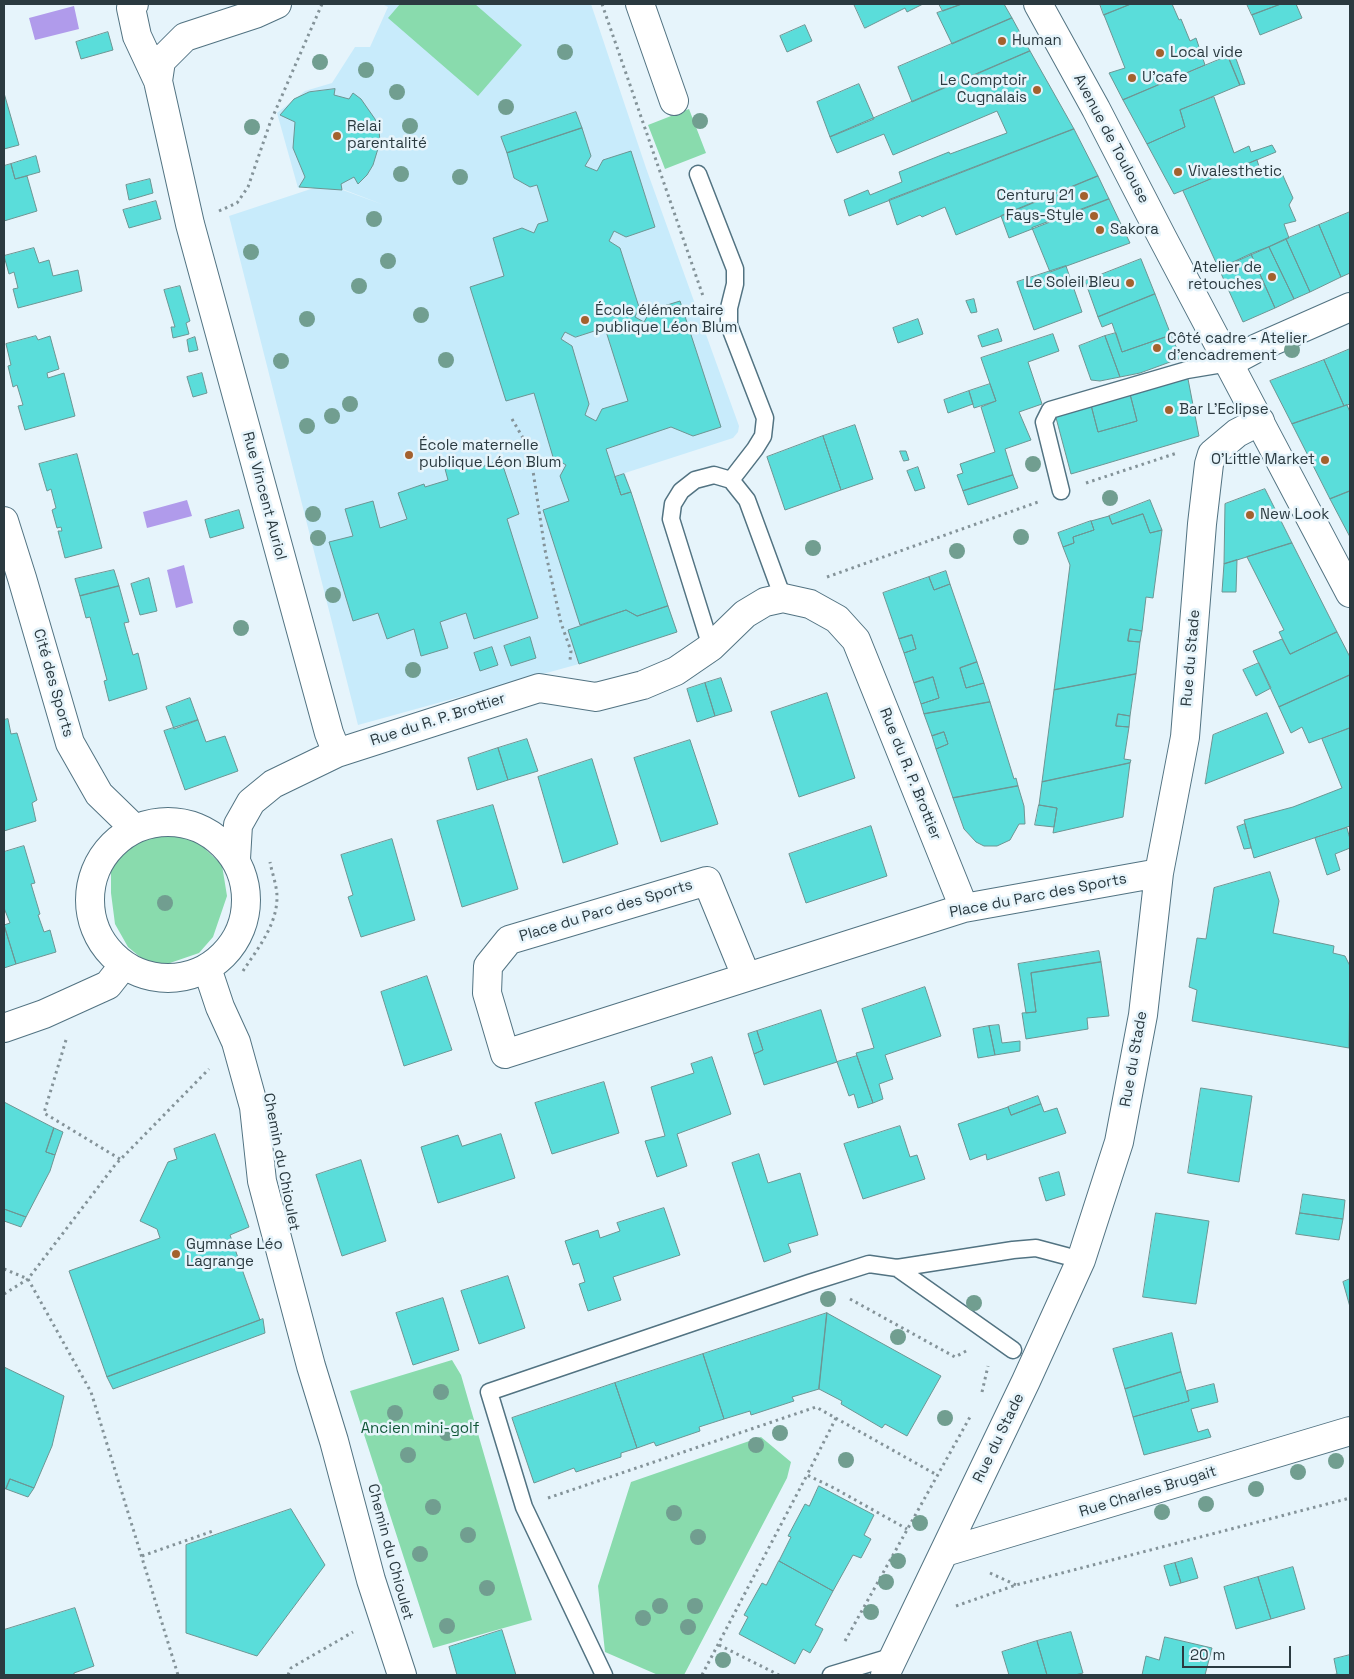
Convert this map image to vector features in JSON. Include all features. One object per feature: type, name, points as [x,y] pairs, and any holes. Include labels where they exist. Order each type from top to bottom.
[{"type":"street","name":"Rue Vincent Auriol","points":[[134,4],[131,8],[137,36],[158,81],[190,224],[329,733],[337,753]]},
{"type":"street","points":[[640,4],[674,101]]},
{"type":"street","name":"Avenue de Toulouse","points":[[1038,4],[1096,109],[1350,593]]},
{"type":"street","name":"Rue Vincent Auriol","points":[[158,81],[160,61],[185,37],[261,7]]},
{"type":"street","points":[[1229,363],[1257,348],[1350,308]]},
{"type":"street","points":[[1212,454],[1237,433],[1260,421]]},
{"type":"street","name":"Rue du Stade","points":[[889,1666],[1036,1360],[1081,1260],[1120,1142],[1143,1015],[1160,873],[1185,737],[1202,524],[1209,464],[1212,454]]},
{"type":"street","name":"Cité des Sports","points":[[4,521],[70,743],[99,794],[134,828]]},
{"type":"street","points":[[567,692],[596,697],[643,685],[676,671],[711,647],[745,614],[766,602],[783,598]]},
{"type":"street","name":"Rue du R. P. Brottier","points":[[783,598],[810,604],[837,619],[856,640],[964,908]]},
{"type":"street","name":"Rue du R. P. Brottier","points":[[337,753],[539,688],[567,692]]},
{"type":"street","points":[[236,860],[238,824],[251,802],[273,784],[337,753]]},
{"type":"street","points":[[180,821],[202,828],[221,841],[236,860],[245,881],[247,905],[242,928],[234,944],[222,958],[207,968],[187,977],[165,979],[143,976],[123,966],[100,942],[89,911],[92,878],[108,849],[134,828],[156,822],[180,821]]},
{"type":"street","name":"Place du Parc des Sports","points":[[746,976],[707,881],[509,940],[488,966],[487,993],[505,1054],[964,908],[1160,873]]},
{"type":"street","points":[[4,1028],[44,1014],[108,984],[123,966]]},
{"type":"street","name":"Chemin du Chioulet","points":[[207,968],[220,1008],[236,1042],[254,1107],[262,1181],[371,1580],[402,1675]]},
{"type":"street","name":"Rue Charles Brugait","points":[[945,1552],[1350,1431]]},
{"type":"lane","points":[[698,174],[734,269],[735,284],[729,308],[729,325],[765,418],[763,436],[756,449],[731,480]]},
{"type":"lane","points":[[1061,491],[1044,422],[1050,410],[1187,370],[1229,363]]},
{"type":"lane","points":[[711,647],[671,519],[672,504],[680,491],[695,480],[714,475],[731,480],[747,500],[783,598]]},
{"type":"lane","points":[[604,1675],[524,1507],[490,1392],[869,1264],[898,1268],[1036,1248],[1081,1260]]},
{"type":"lane","points":[[898,1268],[1013,1350]]},
{"type":"lane","points":[[831,1675],[889,1666]]},
{"type":"path","points":[[190,224],[237,203],[248,187],[270,123],[322,4]]},
{"type":"path","points":[[512,419],[523,438],[533,471],[547,557],[561,623],[571,651],[567,692]]},
{"type":"path","points":[[822,578],[1044,500],[1061,491],[1196,446],[1212,454]]},
{"type":"path","points":[[242,971],[264,939],[275,917],[278,895],[268,857]]},
{"type":"path","points":[[68,1032],[44,1113],[120,1159]]},
{"type":"path","points":[[4,1294],[28,1279],[120,1159],[236,1042]]},
{"type":"path","points":[[4,1270],[28,1279],[91,1392],[178,1675]]},
{"type":"path","points":[[846,1296],[955,1357],[996,1337]]},
{"type":"path","points":[[980,1398],[996,1337]]},
{"type":"path","points":[[524,1507],[816,1407],[937,1475]]},
{"type":"path","points":[[843,1645],[971,1415]]},
{"type":"path","points":[[702,1675],[836,1418]]},
{"type":"path","points":[[807,1475],[834,1488],[906,1529]]},
{"type":"path","points":[[950,1608],[1016,1585],[1350,1498]]},
{"type":"path","points":[[142,1556],[213,1531]]},
{"type":"path","points":[[288,1675],[291,1668],[361,1628]]},
{"type":"path","points":[[719,1645],[780,1675]]},
{"type":"shaded area","points":[[382,4],[591,4],[646,168],[739,426],[738,432],[733,438],[625,473],[677,632],[579,664],[358,725],[229,216],[326,184],[384,205],[324,182],[298,188],[277,113],[305,91],[332,83],[355,47],[370,47],[388,7]]},
{"type":"shaded area","points":[[74,6],[79,29],[35,40],[29,18]]},
{"type":"shaded area","points":[[187,500],[192,516],[147,528],[143,512]]},
{"type":"shaded area","points":[[184,565],[193,603],[176,608],[167,570]]},
{"type":"green space","points":[[400,4],[475,4],[522,45],[478,96],[388,18]]},
{"type":"green space","points":[[689,109],[706,153],[665,169],[648,125]]},
{"type":"green space","points":[[174,833],[199,843],[222,865],[227,896],[213,937],[199,953],[167,964],[146,962],[128,947],[115,924],[111,893],[111,869],[125,850],[151,835]]},
{"type":"green space","name":"Ancien mini-golf","points":[[452,1360],[461,1375],[532,1620],[433,1648],[350,1391]]},
{"type":"green space","points":[[761,1437],[791,1462],[787,1478],[684,1675],[658,1675],[605,1652],[598,1586],[631,1482]]},
{"type":"building","points":[[854,4],[923,4],[907,12],[905,8],[865,28]]},
{"type":"building","points":[[939,4],[962,4],[943,11]]},
{"type":"building","points":[[962,4],[1004,4],[1012,18],[952,44],[937,13]]},
{"type":"building","points":[[1100,4],[1131,4],[1104,15]]},
{"type":"building","name":"Local vide","points":[[1131,4],[1172,4],[1179,20],[1181,19],[1190,41],[1196,38],[1205,65],[1123,100],[1109,73],[1125,68],[1104,15]]},
{"type":"building","points":[[1247,4],[1281,4],[1252,15]]},
{"type":"building","points":[[1281,4],[1296,4],[1302,18],[1260,35],[1252,15]]},
{"type":"building","points":[[1012,18],[1030,51],[912,102],[898,67]]},
{"type":"building","points":[[805,25],[812,41],[787,52],[780,36]]},
{"type":"building","points":[[108,32],[113,50],[81,59],[76,42]]},
{"type":"building","points":[[1030,51],[1074,129],[849,216],[844,200],[868,190],[870,195],[902,182],[899,172],[949,152],[950,154],[1007,133],[997,111],[893,155],[884,134],[837,153],[830,137]]},
{"type":"building","points":[[1228,56],[1235,56],[1245,84],[1240,85]]},
{"type":"building","points":[[1228,56],[1240,85],[1180,110],[1185,127],[1147,144],[1123,100]]},
{"type":"building","points":[[859,84],[874,119],[830,137],[817,102]]},
{"type":"building","name":"Relai parentalité","points":[[335,89],[334,95],[349,99],[353,93],[361,99],[375,119],[379,130],[380,142],[373,165],[358,184],[354,177],[341,184],[342,190],[299,187],[305,177],[293,148],[295,122],[280,115],[294,99],[309,92]]},
{"type":"building","points":[[4,93],[19,145],[4,149]]},
{"type":"building","points":[[1214,97],[1234,153],[1249,146],[1251,152],[1272,145],[1276,152],[1174,194],[1147,144],[1185,127],[1180,110]]},
{"type":"building","points":[[576,112],[582,128],[507,153],[501,137]]},
{"type":"building","points":[[582,128],[591,156],[585,166],[597,171],[603,160],[631,151],[655,227],[626,237],[614,231],[609,241],[620,248],[639,307],[635,317],[644,322],[651,310],[680,301],[721,427],[693,436],[671,427],[606,449],[621,495],[631,492],[668,606],[637,616],[626,610],[580,625],[543,510],[569,501],[560,476],[566,465],[553,457],[534,393],[506,401],[470,287],[504,276],[493,238],[522,228],[534,233],[538,224],[548,221],[537,185],[530,187],[514,178],[507,153]],"holes":[[[605,328],[628,401],[602,409],[596,421],[585,415],[589,404],[572,346],[561,339],[565,332],[575,337]]]},
{"type":"building","points":[[1074,129],[1098,176],[956,235],[945,207],[897,225],[889,200]]},
{"type":"building","points":[[36,156],[40,172],[15,179],[11,164]]},
{"type":"building","points":[[1257,160],[1262,176],[1280,169],[1293,198],[1289,205],[1296,221],[1284,224],[1289,238],[1219,269],[1183,191]]},
{"type":"building","points":[[11,164],[15,179],[27,176],[37,211],[4,221],[4,166]]},
{"type":"building","points":[[1098,176],[1109,199],[1009,238],[1001,216]]},
{"type":"building","points":[[150,179],[153,193],[129,200],[126,185]]},
{"type":"building","points":[[1109,199],[1130,243],[1050,272],[1032,228]]},
{"type":"building","points":[[156,201],[161,219],[129,228],[123,210]]},
{"type":"building","points":[[1350,212],[1350,273],[1341,277],[1319,225]]},
{"type":"building","points":[[1319,225],[1341,277],[1310,292],[1286,239]]},
{"type":"building","points":[[1286,239],[1310,292],[1294,299],[1269,247]]},
{"type":"building","name":"Atelier de retouches","points":[[1269,247],[1294,299],[1275,308],[1251,254]]},
{"type":"building","points":[[34,248],[39,263],[49,260],[53,276],[78,270],[82,291],[18,308],[13,289],[18,288],[14,272],[9,274],[4,256]]},
{"type":"building","points":[[1251,254],[1275,308],[1243,322],[1219,269]]},
{"type":"building","points":[[1141,259],[1155,294],[1098,317],[1085,281]]},
{"type":"building","points":[[1066,266],[1082,312],[1034,330],[1017,282]]},
{"type":"building","points":[[180,286],[190,321],[186,323],[189,334],[173,338],[171,327],[175,327],[164,290]]},
{"type":"building","points":[[1155,294],[1171,335],[1122,352],[1112,323],[1102,327],[1098,317]]},
{"type":"building","points":[[974,299],[977,312],[971,313],[966,301]]},
{"type":"building","points":[[918,319],[923,334],[898,343],[893,328]]},
{"type":"building","points":[[998,329],[1002,341],[982,347],[978,336]]},
{"type":"building","points":[[1116,333],[1122,352],[1171,335],[1181,358],[1140,373],[1120,377],[1105,336]]},
{"type":"building","points":[[1053,334],[1059,351],[1028,362],[1042,404],[1019,412],[1031,440],[1005,449],[1013,475],[963,491],[957,475],[963,473],[960,464],[995,452],[981,407],[996,401],[981,358]]},
{"type":"building","points":[[36,336],[38,340],[50,336],[59,369],[47,373],[48,378],[64,373],[75,416],[25,430],[18,406],[23,405],[17,385],[13,387],[8,366],[11,365],[6,344]]},
{"type":"building","points":[[1105,336],[1120,377],[1100,381],[1091,380],[1079,346]]},
{"type":"building","points":[[195,337],[198,350],[189,352],[187,340]]},
{"type":"building","points":[[1350,349],[1350,404],[1344,406],[1324,360]]},
{"type":"building","points":[[1324,360],[1344,406],[1292,424],[1270,381]]},
{"type":"building","points":[[202,373],[207,393],[193,397],[187,377]]},
{"type":"building","points":[[1188,379],[1199,436],[1071,474],[1055,414],[1091,405],[1098,432],[1137,421],[1130,394]]},
{"type":"building","points":[[990,384],[996,401],[974,408],[969,391]]},
{"type":"building","points":[[969,391],[973,404],[948,413],[944,400]]},
{"type":"building","points":[[1130,394],[1137,421],[1098,432],[1091,405]]},
{"type":"building","points":[[1347,405],[1350,412],[1350,491],[1330,499],[1292,424]]},
{"type":"building","points":[[855,425],[873,479],[841,490],[823,436]]},
{"type":"building","points":[[823,436],[841,490],[785,510],[767,457]]},
{"type":"building","points":[[900,451],[906,451],[909,460],[904,461]]},
{"type":"building","points":[[77,454],[102,548],[65,558],[58,531],[62,531],[61,527],[57,528],[52,510],[56,508],[51,489],[47,491],[39,464]]},
{"type":"building","points":[[472,458],[476,469],[501,460],[519,514],[507,519],[538,618],[474,639],[466,613],[440,622],[448,648],[421,656],[414,629],[387,639],[378,613],[353,621],[329,542],[353,536],[345,509],[373,501],[380,528],[407,519],[398,493],[424,484],[425,487],[448,480],[444,465]]},
{"type":"building","points":[[918,467],[925,488],[915,491],[907,471]]},
{"type":"building","points":[[624,474],[631,492],[621,495],[615,477]]},
{"type":"building","points":[[1013,475],[1018,488],[968,505],[963,491]]},
{"type":"building","points":[[1265,489],[1292,543],[1224,564],[1225,504]]},
{"type":"building","points":[[1350,491],[1350,537],[1330,499]]},
{"type":"building","points":[[1150,500],[1162,530],[1150,533],[1143,514],[1112,524],[1109,516]]},
{"type":"building","points":[[239,510],[244,528],[210,538],[205,520]]},
{"type":"building","points":[[1143,514],[1150,533],[1162,530],[1153,598],[1146,597],[1142,631],[1130,629],[1128,641],[1140,642],[1136,674],[1054,690],[1070,565],[1063,547],[1074,543],[1073,537],[1094,530],[1091,521],[1109,516],[1112,524]]},
{"type":"building","points":[[1091,521],[1094,530],[1073,537],[1074,543],[1063,547],[1058,533]]},
{"type":"building","points":[[1292,543],[1337,632],[1290,654],[1279,632],[1284,630],[1247,557]]},
{"type":"building","points":[[1237,560],[1236,592],[1222,592],[1224,564]]},
{"type":"building","points":[[114,570],[119,586],[80,596],[75,579]]},
{"type":"building","points":[[946,571],[950,584],[934,590],[929,577]]},
{"type":"building","points":[[929,577],[934,590],[950,584],[977,662],[960,668],[966,688],[984,683],[990,702],[924,714],[921,704],[939,698],[933,677],[914,683],[904,653],[916,649],[912,635],[899,639],[883,593]]},
{"type":"building","points":[[149,578],[157,611],[140,615],[131,584]]},
{"type":"building","points":[[119,586],[129,622],[124,623],[133,655],[138,653],[147,689],[109,701],[104,681],[107,680],[90,617],[86,618],[80,596]]},
{"type":"building","points":[[668,606],[677,632],[579,664],[568,630],[626,610],[637,616]]},
{"type":"building","points":[[1130,629],[1142,631],[1140,642],[1128,641]]},
{"type":"building","points":[[1337,632],[1350,657],[1350,675],[1279,707],[1253,651],[1282,639],[1290,654]]},
{"type":"building","points":[[912,635],[916,649],[904,653],[899,639]]},
{"type":"building","points":[[530,637],[536,658],[511,666],[504,646]]},
{"type":"building","points":[[492,647],[498,665],[480,671],[474,653]]},
{"type":"building","points":[[977,662],[984,683],[966,688],[960,668]]},
{"type":"building","points":[[1259,663],[1271,688],[1256,696],[1243,670]]},
{"type":"building","points":[[1136,674],[1130,716],[1118,714],[1116,726],[1129,727],[1124,759],[1131,760],[1130,763],[1042,782],[1054,690]]},
{"type":"building","points":[[1350,675],[1350,728],[1309,743],[1302,727],[1291,733],[1279,707]]},
{"type":"building","points":[[933,677],[939,698],[921,704],[914,683]]},
{"type":"building","points":[[721,678],[732,711],[715,716],[705,683]]},
{"type":"building","points":[[705,683],[715,716],[697,722],[687,689]]},
{"type":"building","points":[[827,693],[855,778],[799,797],[771,712]]},
{"type":"building","points":[[190,698],[198,720],[174,729],[166,707]]},
{"type":"building","points":[[990,702],[1014,779],[1016,778],[1018,786],[953,798],[936,749],[948,744],[944,732],[932,736],[924,714]]},
{"type":"building","points":[[1267,713],[1284,753],[1205,784],[1213,735]]},
{"type":"building","points":[[1118,714],[1130,716],[1129,727],[1116,726]]},
{"type":"building","points":[[8,719],[11,734],[17,733],[37,800],[32,803],[36,821],[4,831],[4,720]]},
{"type":"building","points":[[198,720],[206,742],[225,736],[238,771],[185,790],[164,731]]},
{"type":"building","points":[[1350,728],[1350,826],[1254,858],[1244,820],[1293,807],[1342,788],[1322,739]]},
{"type":"building","points":[[944,732],[948,744],[936,749],[932,736]]},
{"type":"building","points":[[527,739],[538,771],[508,780],[498,748]]},
{"type":"building","points":[[690,740],[718,824],[661,842],[634,758]]},
{"type":"building","points":[[498,748],[508,780],[477,790],[468,758]]},
{"type":"building","points":[[592,759],[618,844],[563,863],[538,777]]},
{"type":"building","points":[[1130,763],[1123,817],[1053,833],[1057,808],[1039,805],[1042,782]]},
{"type":"building","points":[[1018,786],[1024,806],[1025,824],[1019,824],[1010,840],[997,846],[984,846],[976,842],[964,829],[953,798]]},
{"type":"building","points":[[493,805],[518,889],[462,907],[437,821]]},
{"type":"building","points":[[1039,805],[1057,808],[1054,827],[1035,825]]},
{"type":"building","points":[[1245,824],[1251,848],[1244,849],[1237,827]]},
{"type":"building","points":[[871,826],[887,876],[806,903],[789,854]]},
{"type":"building","points":[[1347,828],[1350,848],[1335,854],[1340,870],[1327,875],[1315,838]]},
{"type":"building","points":[[392,839],[415,920],[361,937],[348,897],[353,895],[341,855]]},
{"type":"building","points":[[24,846],[35,883],[31,884],[40,914],[38,915],[44,932],[50,930],[56,952],[16,964],[4,925],[10,923],[4,908],[4,852]]},
{"type":"building","points":[[1270,872],[1279,901],[1273,933],[1334,946],[1333,953],[1345,956],[1350,966],[1349,1048],[1192,1021],[1197,990],[1189,987],[1197,938],[1206,939],[1214,888]]},
{"type":"building","points":[[4,925],[16,964],[4,968]]},
{"type":"building","points":[[1099,951],[1101,962],[1031,973],[1036,1012],[1026,1013],[1018,964]]},
{"type":"building","points":[[1101,962],[1109,1016],[1087,1018],[1088,1029],[1026,1039],[1022,1013],[1036,1012],[1031,973]]},
{"type":"building","points":[[427,976],[452,1050],[404,1066],[381,992]]},
{"type":"building","points":[[925,987],[941,1036],[885,1055],[893,1079],[879,1084],[883,1099],[873,1103],[856,1053],[874,1048],[862,1009]]},
{"type":"building","points":[[821,1010],[837,1062],[764,1085],[754,1054],[763,1050],[757,1031]]},
{"type":"building","points":[[999,1025],[1002,1043],[1020,1041],[1020,1051],[995,1055],[989,1026]]},
{"type":"building","points":[[989,1026],[995,1055],[978,1058],[973,1029]]},
{"type":"building","points":[[757,1031],[763,1050],[754,1054],[748,1034]]},
{"type":"building","points":[[857,1056],[873,1103],[858,1108],[854,1094],[849,1096],[837,1062]]},
{"type":"building","points":[[712,1057],[731,1114],[677,1134],[687,1166],[657,1177],[645,1141],[665,1136],[651,1087],[694,1073],[691,1064]]},
{"type":"building","points":[[604,1082],[619,1133],[552,1154],[535,1103]]},
{"type":"building","points":[[1201,1088],[1252,1096],[1239,1182],[1188,1173]]},
{"type":"building","points":[[1038,1096],[1041,1104],[1011,1115],[1008,1107]]},
{"type":"building","points":[[4,1102],[54,1128],[46,1152],[55,1155],[50,1171],[26,1217],[4,1209]]},
{"type":"building","points":[[1041,1104],[1044,1112],[1057,1108],[1066,1133],[987,1160],[986,1154],[970,1160],[958,1124],[1008,1107],[1011,1115]]},
{"type":"building","points":[[900,1126],[910,1157],[917,1155],[925,1179],[863,1199],[844,1144]]},
{"type":"building","points":[[54,1128],[63,1132],[55,1155],[46,1152]]},
{"type":"building","name":"Gymnase Léo Lagrange","points":[[215,1134],[249,1227],[230,1235],[260,1320],[107,1377],[69,1271],[160,1238],[157,1229],[140,1221],[168,1162],[177,1159],[174,1149]]},
{"type":"building","points":[[501,1134],[515,1178],[438,1203],[421,1147],[458,1135],[462,1146]]},
{"type":"building","points":[[759,1154],[768,1183],[800,1173],[818,1235],[788,1244],[791,1252],[764,1262],[732,1163]]},
{"type":"building","points":[[361,1160],[386,1241],[342,1256],[316,1175]]},
{"type":"building","points":[[1059,1172],[1065,1195],[1046,1201],[1039,1178]]},
{"type":"building","points":[[1303,1194],[1345,1200],[1343,1219],[1300,1213]]},
{"type":"building","points":[[664,1208],[680,1255],[613,1277],[621,1300],[588,1311],[579,1284],[585,1282],[579,1263],[573,1265],[565,1241],[598,1230],[600,1238],[620,1231],[617,1223]]},
{"type":"building","points":[[4,1209],[26,1217],[21,1227],[4,1221]]},
{"type":"building","points":[[1156,1213],[1209,1221],[1196,1304],[1143,1297]]},
{"type":"building","points":[[1300,1213],[1343,1219],[1339,1240],[1296,1234]]},
{"type":"building","points":[[508,1276],[525,1328],[479,1344],[461,1291]]},
{"type":"building","points":[[1350,1279],[1350,1307],[1343,1282]]},
{"type":"building","points":[[443,1298],[459,1350],[413,1365],[396,1313]]},
{"type":"building","points":[[827,1313],[819,1389],[792,1397],[794,1401],[751,1415],[750,1411],[724,1419],[703,1354]]},
{"type":"building","points":[[827,1313],[941,1376],[907,1436],[885,1424],[882,1428],[841,1404],[842,1401],[819,1389]]},
{"type":"building","points":[[263,1319],[265,1333],[113,1389],[107,1377]]},
{"type":"building","points":[[1172,1333],[1181,1372],[1125,1389],[1113,1349]]},
{"type":"building","points":[[703,1354],[724,1419],[699,1427],[700,1431],[656,1446],[654,1442],[637,1448],[615,1383]]},
{"type":"building","points":[[4,1367],[64,1396],[52,1446],[34,1488],[10,1479],[6,1489],[4,1488]]},
{"type":"building","points":[[1181,1372],[1189,1401],[1133,1417],[1125,1389]]},
{"type":"building","points":[[615,1383],[637,1448],[621,1453],[621,1457],[576,1472],[574,1468],[534,1483],[512,1418]]},
{"type":"building","points":[[1214,1384],[1218,1402],[1191,1409],[1198,1432],[1208,1429],[1211,1437],[1144,1455],[1133,1417],[1189,1401],[1187,1391]]},
{"type":"building","points":[[10,1479],[34,1488],[28,1497],[6,1489]]},
{"type":"building","points":[[819,1486],[874,1515],[864,1535],[871,1539],[861,1558],[853,1555],[833,1591],[779,1561],[791,1537],[788,1536],[805,1504],[809,1506]]},
{"type":"building","points":[[291,1509],[325,1565],[257,1656],[186,1633],[186,1545]]},
{"type":"building","points":[[1192,1558],[1198,1578],[1181,1583],[1175,1563]]},
{"type":"building","points":[[779,1561],[833,1591],[815,1625],[823,1629],[817,1641],[810,1653],[803,1649],[795,1664],[739,1634],[748,1617],[744,1615],[762,1583],[766,1585]]},
{"type":"building","points":[[1175,1563],[1181,1583],[1170,1586],[1164,1566]]},
{"type":"building","points":[[1293,1567],[1305,1609],[1271,1619],[1258,1577]]},
{"type":"building","points":[[1258,1577],[1271,1619],[1236,1629],[1224,1587]]},
{"type":"building","points":[[75,1608],[94,1666],[74,1673],[74,1675],[4,1675],[4,1630]]},
{"type":"building","points":[[502,1630],[516,1675],[457,1675],[449,1647]]},
{"type":"building","points":[[1071,1632],[1083,1673],[1075,1675],[1047,1675],[1037,1641]]},
{"type":"building","points":[[1165,1637],[1212,1648],[1205,1675],[1142,1675],[1146,1656],[1159,1660]]},
{"type":"building","points":[[1037,1641],[1047,1675],[1009,1675],[1002,1652]]},
{"type":"building","points":[[1350,1655],[1350,1675],[1331,1675],[1337,1674],[1334,1659]]},
{"type":"place","name":"Human","points":[[1002,41]]},
{"type":"place","name":"Local vide","points":[[1160,53]]},
{"type":"place","name":"U'cafe","points":[[1132,78]]},
{"type":"place","name":"Le Comptoir Cugnalais","points":[[1037,90]]},
{"type":"place","name":"Relai parentalité","points":[[337,136]]},
{"type":"place","name":"Viva!esthetic","points":[[1178,172]]},
{"type":"place","name":"Century 21","points":[[1084,196]]},
{"type":"place","name":"Fays-Style","points":[[1094,216]]},
{"type":"place","name":"Sakora","points":[[1100,230]]},
{"type":"place","name":"Atelier de retouches","points":[[1272,277]]},
{"type":"place","name":"Le Soleil Bleu","points":[[1130,283]]},
{"type":"place","name":"École élémentaire publique Léon Blum","points":[[585,320]]},
{"type":"place","name":"Côté cadre - Atelier d'encadrement","points":[[1157,348]]},
{"type":"place","name":"Bar L'Eclipse","points":[[1169,410]]},
{"type":"place","name":"École maternelle publique Léon Blum","points":[[409,455]]},
{"type":"place","name":"O'Little Market","points":[[1325,460]]},
{"type":"place","name":"New Look","points":[[1250,515]]},
{"type":"place","name":"Gymnase Léo Lagrange","points":[[176,1254]]}]
